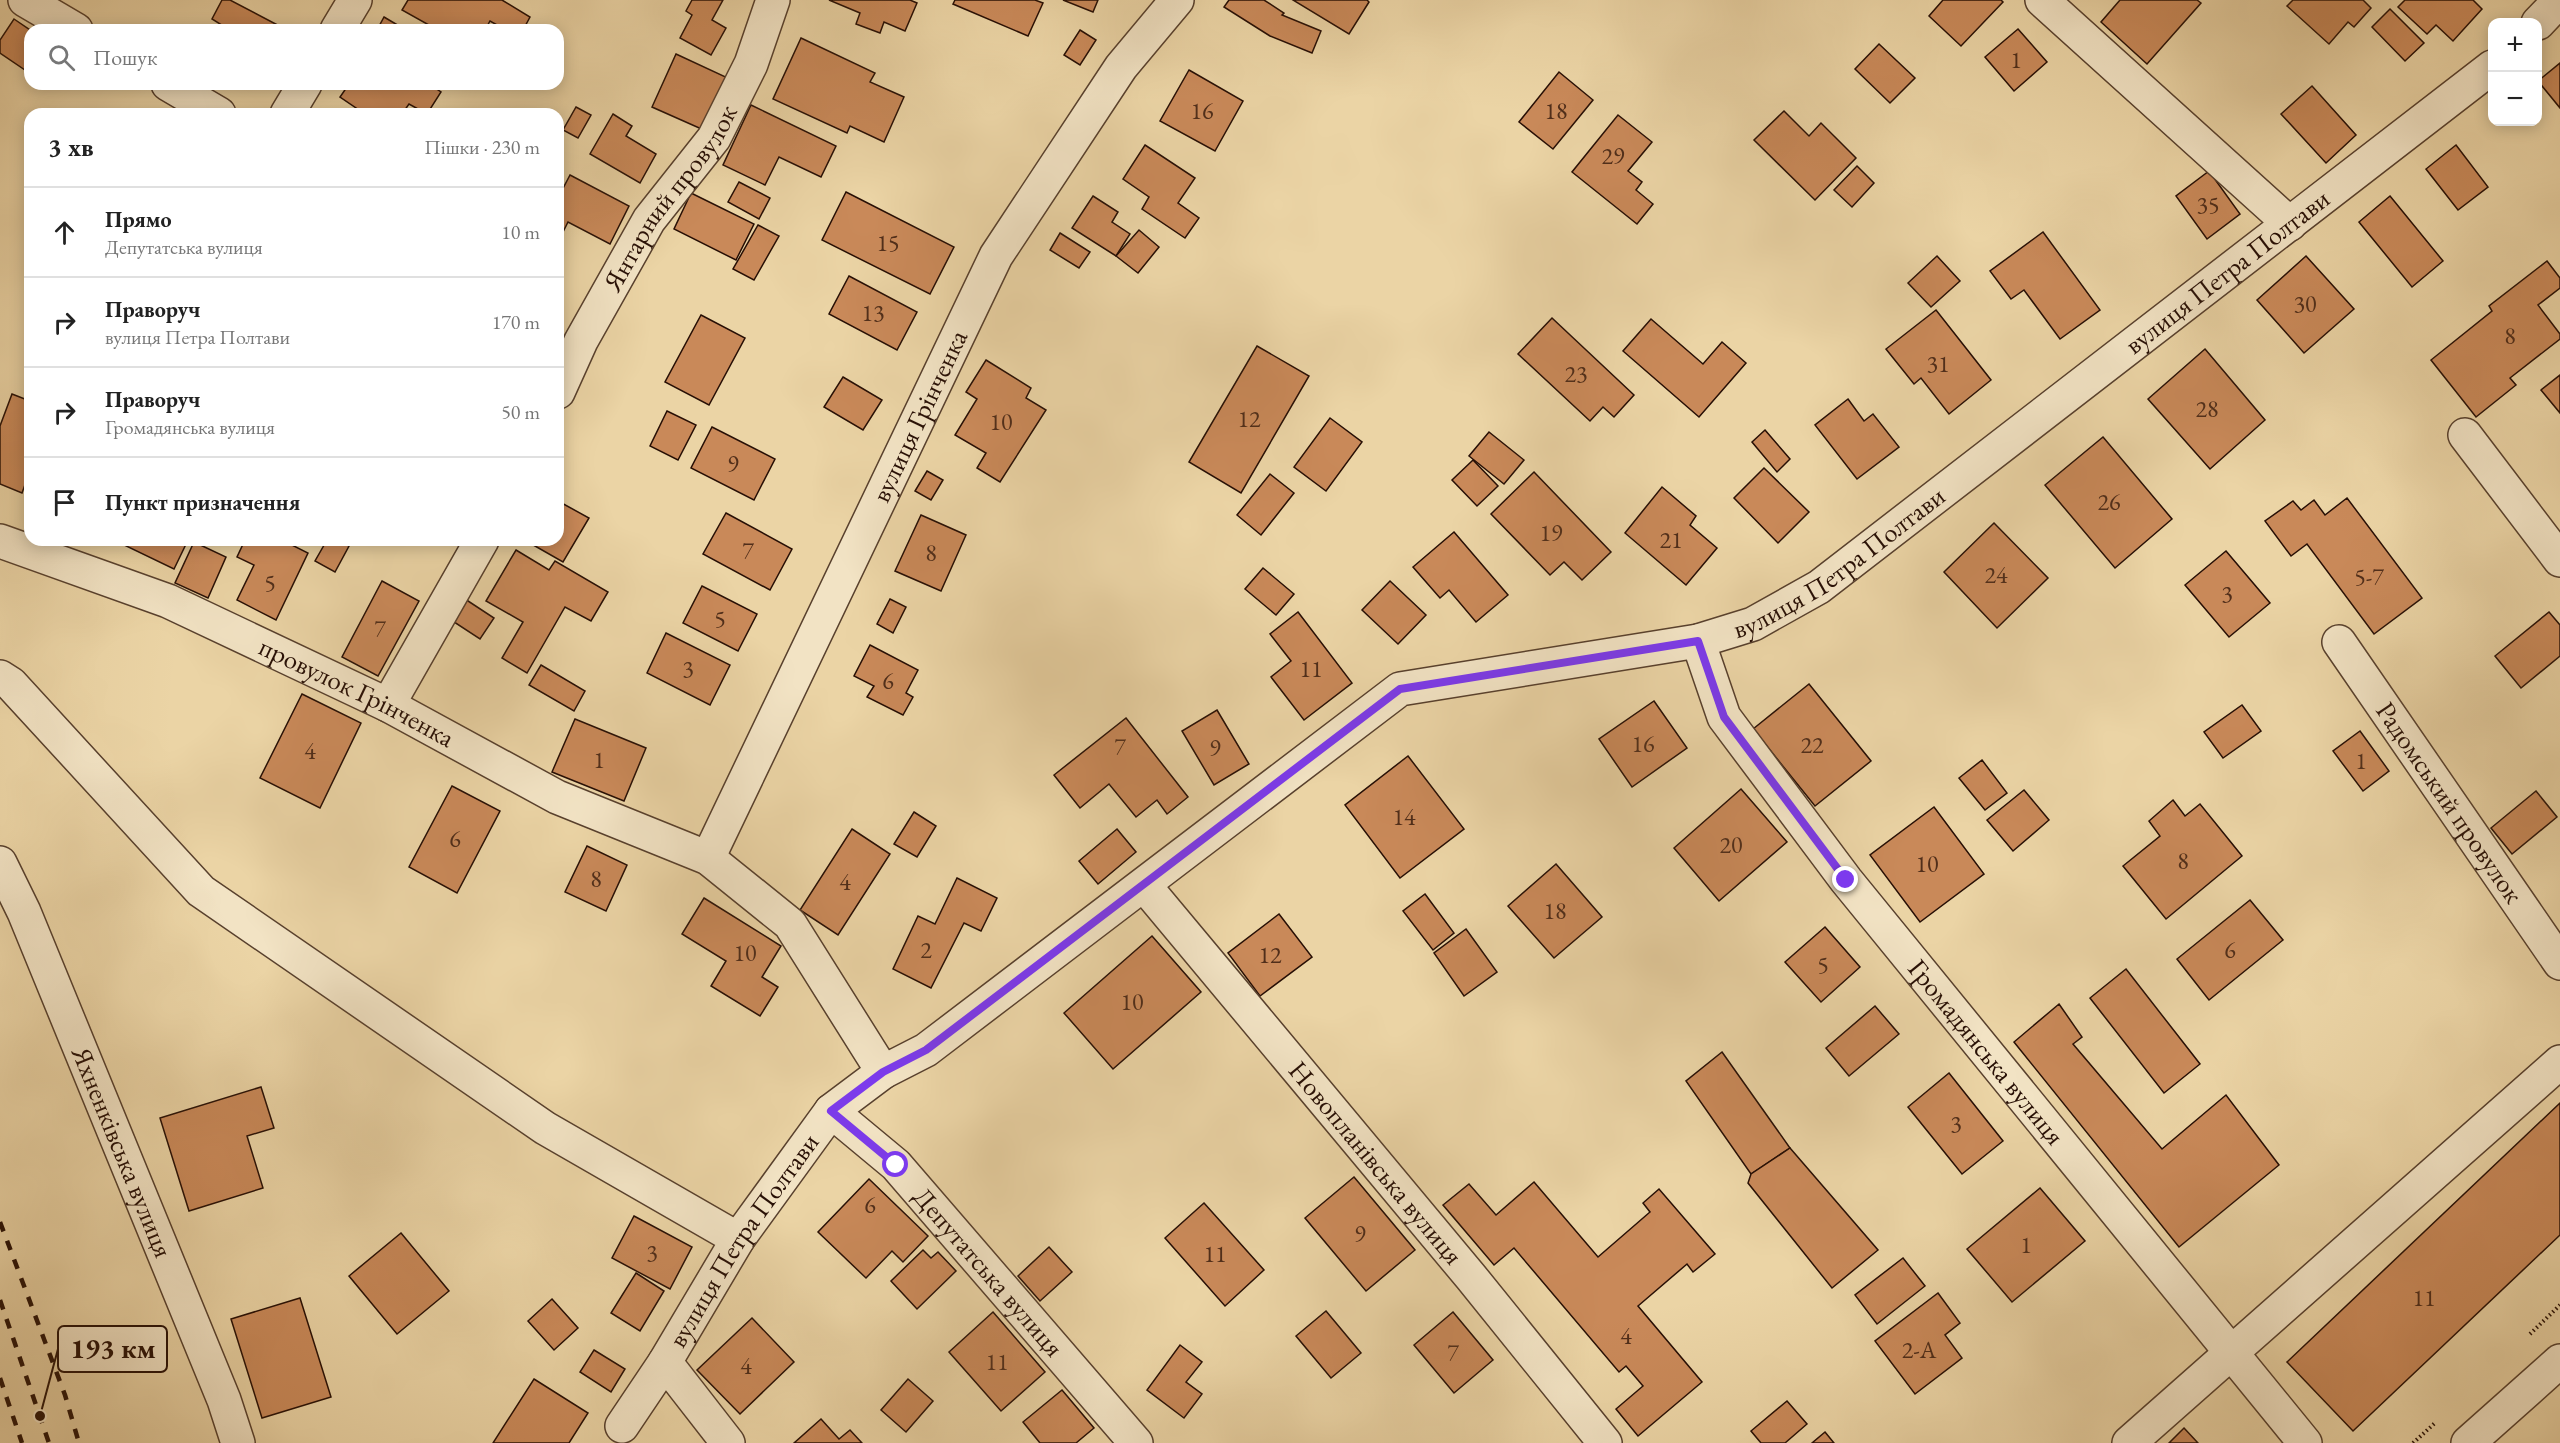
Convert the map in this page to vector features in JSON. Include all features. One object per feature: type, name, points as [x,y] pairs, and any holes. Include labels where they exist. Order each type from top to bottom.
[{"type":"street","points":[[26,0],[66,24]]},
{"type":"street","points":[[341,24],[355,0]]},
{"type":"street","name":"Янтарний провулок","points":[[564,378],[581,340],[649,220],[714,138],[751,64],[773,0]]},
{"type":"street","name":"вулиця Грінченка","points":[[708,858],[996,256],[1121,66],[1177,0]]},
{"type":"street","points":[[2042,0],[2290,224]]},
{"type":"street","points":[[2542,20],[2560,0]]},
{"type":"street","name":"вулиця Петра Полтави","points":[[622,1426],[665,1362],[738,1239],[831,1111],[883,1072],[926,1050],[1400,689],[1698,641],[1753,624],[1819,587],[2488,71]]},
{"type":"street","points":[[178,90],[209,108]]},
{"type":"street","points":[[291,108],[301,90]]},
{"type":"street","points":[[2465,435],[2560,560]]},
{"type":"street","name":"провулок Грінченка","points":[[0,541],[168,601],[388,705],[557,797],[708,858]]},
{"type":"street","points":[[388,705],[479,546]]},
{"type":"street","name":"Громадянська вулиця","points":[[1698,641],[1724,717],[1846,880],[2305,1443]]},
{"type":"street","name":"Радомський провулок","points":[[2339,642],[2560,963]]},
{"type":"street","points":[[0,677],[11,684],[201,891],[545,1128],[738,1239]]},
{"type":"street","points":[[708,858],[790,924],[883,1072]]},
{"type":"street","name":"Яхненківська вулиця","points":[[0,863],[24,912],[224,1400],[238,1443]]},
{"type":"street","name":"Новопланівська вулиця","points":[[1144,885],[1471,1277],[1605,1443]]},
{"type":"street","points":[[2129,1443],[2560,1062]]},
{"type":"street","name":"Депутатська вулиця","points":[[831,1111],[896,1165],[1136,1443]]},
{"type":"street","points":[[2468,1443],[2560,1361]]},
{"type":"street","points":[[665,1362],[728,1443]]},
{"type":"building","points":[[222,0],[230,0],[276,24],[220,24],[212,19]]},
{"type":"building","points":[[408,0],[502,0],[530,17],[526,24],[495,24],[490,21],[488,24],[427,24],[402,10]]},
{"type":"building","points":[[692,0],[723,0],[712,20],[726,28],[711,55],[680,38],[692,15],[686,11]]},
{"type":"building","points":[[829,0],[910,0],[917,3],[905,31],[884,22],[880,33],[856,24],[860,13]]},
{"type":"building","points":[[955,0],[1035,0],[1043,3],[1028,36],[953,4]]},
{"type":"building","points":[[1063,0],[1098,0],[1093,12]]},
{"type":"building","points":[[1229,0],[1264,0],[1284,13],[1282,15],[1321,31],[1312,53],[1270,36],[1224,7]]},
{"type":"building","points":[[1293,0],[1367,0],[1369,2],[1349,34]]},
{"type":"building","points":[[1943,0],[2001,0],[2003,2],[1961,46],[1929,16]]},
{"type":"building","points":[[2120,0],[2197,0],[2201,3],[2147,64],[2101,22]]},
{"type":"building","points":[[2293,0],[2363,0],[2371,8],[2354,27],[2348,22],[2329,44],[2287,6]]},
{"type":"building","points":[[2405,0],[2473,0],[2482,9],[2453,41],[2436,25],[2427,34],[2398,7]]},
{"type":"building","points":[[2390,9],[2424,43],[2405,61],[2372,27]]},
{"type":"building","points":[[384,17],[396,24],[380,24]]},
{"type":"building","points":[[14,19],[24,26],[24,69],[0,53],[0,40]]},
{"type":"building","points":[[2018,29],[2047,62],[2014,91],[1985,57]]},
{"type":"building","points":[[1080,30],[1096,40],[1080,65],[1064,55]]},
{"type":"building","points":[[801,38],[875,73],[870,82],[904,97],[884,142],[850,126],[847,133],[773,99]]},
{"type":"building","points":[[1879,44],[1915,78],[1890,103],[1855,69]]},
{"type":"building","points":[[676,54],[730,79],[706,131],[652,107]]},
{"type":"building","points":[[2560,63],[2560,108],[2542,86],[2542,78]]},
{"type":"building","points":[[1189,70],[1243,101],[1215,151],[1160,121]]},
{"type":"building","points":[[1559,72],[1593,100],[1553,149],[1519,122]]},
{"type":"building","points":[[2312,86],[2356,135],[2326,163],[2281,114]]},
{"type":"building","points":[[345,90],[438,90],[441,92],[431,108],[416,108],[409,104],[406,108],[356,108],[340,97]]},
{"type":"building","points":[[751,105],[836,146],[821,177],[779,157],[765,185],[723,165]]},
{"type":"building","points":[[576,107],[591,115],[578,138],[564,131]]},
{"type":"building","points":[[1784,111],[1809,136],[1821,123],[1856,158],[1815,200],[1754,140]]},
{"type":"building","points":[[613,114],[632,126],[626,136],[656,154],[640,183],[590,154]]},
{"type":"building","points":[[1618,115],[1652,142],[1628,171],[1642,182],[1636,190],[1653,204],[1637,224],[1572,172]]},
{"type":"building","points":[[1145,145],[1195,178],[1178,203],[1199,218],[1185,238],[1142,209],[1149,197],[1123,179]]},
{"type":"building","points":[[2456,145],[2488,187],[2458,210],[2426,169]]},
{"type":"building","points":[[1857,166],[1874,183],[1852,207],[1834,190]]},
{"type":"building","points":[[2209,171],[2240,214],[2207,239],[2176,196]]},
{"type":"building","points":[[570,175],[629,206],[610,244],[568,222],[564,230],[564,186]]},
{"type":"building","points":[[739,182],[770,198],[759,219],[728,202]]},
{"type":"building","points":[[846,192],[954,247],[930,294],[822,240]]},
{"type":"building","points":[[691,193],[754,224],[736,260],[674,229]]},
{"type":"building","points":[[1093,196],[1118,212],[1112,222],[1130,234],[1116,256],[1072,228]]},
{"type":"building","points":[[2390,196],[2443,261],[2412,287],[2359,222]]},
{"type":"building","points":[[758,225],[779,236],[754,280],[733,269]]},
{"type":"building","points":[[1139,230],[1159,247],[1138,273],[1116,256]]},
{"type":"building","points":[[2043,232],[2100,310],[2060,339],[2024,290],[2011,299],[1990,271]]},
{"type":"building","points":[[1060,233],[1090,252],[1079,268],[1050,250]]},
{"type":"building","points":[[1937,256],[1960,281],[1931,307],[1908,283]]},
{"type":"building","points":[[2306,256],[2354,309],[2304,353],[2257,300]]},
{"type":"building","points":[[2547,261],[2560,278],[2560,288],[2538,305],[2560,334],[2560,339],[2510,378],[2516,385],[2476,417],[2431,360],[2492,311],[2489,306]]},
{"type":"building","points":[[849,276],[917,312],[897,350],[829,314]]},
{"type":"building","points":[[1936,310],[1991,380],[1949,414],[1921,378],[1914,384],[1886,349]]},
{"type":"building","points":[[701,315],[745,338],[709,405],[665,382]]},
{"type":"building","points":[[1552,318],[1634,395],[1614,417],[1603,407],[1590,421],[1518,354]]},
{"type":"building","points":[[1651,319],[1703,364],[1722,342],[1746,363],[1699,417],[1623,351]]},
{"type":"building","points":[[1257,346],[1309,376],[1241,493],[1189,462]]},
{"type":"building","points":[[2205,349],[2265,420],[2210,469],[2148,399]]},
{"type":"building","points":[[986,360],[1031,388],[1026,398],[1046,410],[1000,482],[977,468],[986,453],[955,435],[977,399],[966,392]]},
{"type":"building","points":[[2560,375],[2560,413],[2541,390]]},
{"type":"building","points":[[843,377],[882,400],[863,430],[824,407]]},
{"type":"building","points":[[12,394],[24,399],[24,488],[22,493],[0,484],[0,426]]},
{"type":"building","points":[[1848,399],[1864,421],[1873,414],[1899,447],[1857,479],[1815,425]]},
{"type":"building","points":[[667,411],[696,425],[678,460],[650,446]]},
{"type":"building","points":[[1330,418],[1362,442],[1326,491],[1294,467]]},
{"type":"building","points":[[712,427],[775,459],[754,500],[691,468]]},
{"type":"building","points":[[1765,430],[1790,459],[1777,472],[1752,442]]},
{"type":"building","points":[[1489,432],[1524,460],[1504,484],[1469,456]]},
{"type":"building","points":[[2103,437],[2172,519],[2115,568],[2045,485]]},
{"type":"building","points":[[1473,460],[1498,486],[1477,506],[1452,480]]},
{"type":"building","points":[[1764,468],[1809,512],[1778,543],[1734,498]]},
{"type":"building","points":[[927,471],[943,480],[931,500],[915,491]]},
{"type":"building","points":[[1534,472],[1611,552],[1582,580],[1564,562],[1550,575],[1491,514]]},
{"type":"building","points":[[1270,474],[1294,493],[1261,535],[1237,515]]},
{"type":"building","points":[[1662,487],[1696,516],[1690,525],[1717,548],[1686,585],[1625,533]]},
{"type":"building","points":[[2347,498],[2422,598],[2374,634],[2307,544],[2291,556],[2265,521],[2293,501],[2301,510],[2314,500],[2325,515]]},
{"type":"building","points":[[564,504],[589,518],[563,562],[535,546],[564,546]]},
{"type":"building","points":[[726,513],[792,549],[770,590],[703,554]]},
{"type":"building","points":[[921,515],[966,535],[941,591],[895,571]]},
{"type":"building","points":[[1994,523],[2048,578],[1997,628],[1944,572]]},
{"type":"building","points":[[1454,532],[1508,595],[1476,622],[1449,590],[1440,598],[1413,567]]},
{"type":"building","points":[[126,546],[185,546],[174,569]]},
{"type":"building","points":[[192,546],[203,546],[226,557],[208,598],[175,583]]},
{"type":"building","points":[[242,546],[294,546],[308,553],[276,620],[237,600],[254,565],[237,557]]},
{"type":"building","points":[[324,546],[349,546],[335,572],[315,561]]},
{"type":"building","points":[[516,550],[549,570],[555,561],[608,592],[591,621],[565,607],[527,673],[502,658],[523,622],[486,601]]},
{"type":"building","points":[[2226,551],[2270,603],[2229,637],[2185,585]]},
{"type":"building","points":[[1263,568],[1294,594],[1276,615],[1245,589]]},
{"type":"building","points":[[382,581],[419,601],[378,676],[342,657]]},
{"type":"building","points":[[1390,581],[1426,615],[1398,644],[1362,610]]},
{"type":"building","points":[[702,586],[757,614],[738,651],[683,623]]},
{"type":"building","points":[[465,599],[494,618],[480,639],[451,620]]},
{"type":"building","points":[[890,599],[906,607],[893,633],[877,624]]},
{"type":"building","points":[[1298,612],[1352,683],[1304,720],[1271,677],[1291,661],[1270,634]]},
{"type":"building","points":[[2549,612],[2560,625],[2560,656],[2521,688],[2495,656]]},
{"type":"building","points":[[666,633],[730,665],[710,705],[647,673]]},
{"type":"building","points":[[870,645],[918,670],[906,693],[913,697],[903,715],[867,697],[874,686],[854,676]]},
{"type":"building","points":[[541,665],[585,691],[574,711],[529,685]]},
{"type":"building","points":[[1809,684],[1871,761],[1815,806],[1753,729]]},
{"type":"building","points":[[302,694],[361,723],[320,808],[260,778]]},
{"type":"building","points":[[1654,701],[1687,748],[1632,787],[1599,739]]},
{"type":"building","points":[[2242,705],[2261,731],[2223,758],[2204,732]]},
{"type":"building","points":[[1217,710],[1249,764],[1214,785],[1182,731]]},
{"type":"building","points":[[1126,718],[1188,797],[1167,814],[1157,800],[1136,817],[1109,784],[1080,808],[1054,775]]},
{"type":"building","points":[[575,719],[646,748],[624,801],[552,772]]},
{"type":"building","points":[[2360,731],[2389,771],[2363,791],[2333,751]]},
{"type":"building","points":[[1408,756],[1464,829],[1400,878],[1345,805]]},
{"type":"building","points":[[1982,760],[2007,793],[1985,810],[1959,778]]},
{"type":"building","points":[[452,786],[500,811],[457,893],[409,867]]},
{"type":"building","points":[[1741,789],[1787,842],[1719,901],[1674,848]]},
{"type":"building","points":[[2024,790],[2049,820],[2013,851],[1987,820]]},
{"type":"building","points":[[2536,791],[2557,817],[2512,854],[2491,828]]},
{"type":"building","points":[[2173,800],[2185,816],[2200,804],[2242,856],[2166,919],[2123,866],[2160,836],[2149,821]]},
{"type":"building","points":[[1934,807],[1984,874],[1920,922],[1870,855]]},
{"type":"building","points":[[914,812],[936,826],[917,857],[894,844]]},
{"type":"building","points":[[852,829],[890,854],[838,935],[800,910]]},
{"type":"building","points":[[1117,829],[1136,852],[1098,884],[1079,861]]},
{"type":"building","points":[[587,846],[627,865],[606,911],[565,892]]},
{"type":"building","points":[[1556,864],[1602,917],[1554,958],[1508,906]]},
{"type":"building","points":[[957,878],[997,898],[981,931],[964,923],[931,988],[893,969],[918,916],[935,924]]},
{"type":"building","points":[[1425,894],[1454,933],[1433,950],[1403,911]]},
{"type":"building","points":[[704,898],[781,946],[762,977],[778,987],[760,1016],[711,986],[726,961],[682,934]]},
{"type":"building","points":[[2250,900],[2283,940],[2209,1000],[2177,959]]},
{"type":"building","points":[[1279,914],[1312,957],[1260,996],[1228,953]]},
{"type":"building","points":[[1825,927],[1860,967],[1821,1002],[1785,962]]},
{"type":"building","points":[[1466,929],[1497,972],[1464,996],[1434,953]]},
{"type":"building","points":[[1152,936],[1201,992],[1113,1069],[1064,1013]]},
{"type":"building","points":[[2126,969],[2200,1064],[2164,1093],[2090,998]]},
{"type":"building","points":[[2059,1004],[2082,1037],[2073,1044],[2162,1149],[2226,1095],[2279,1165],[2179,1247],[2014,1042]]},
{"type":"building","points":[[1875,1006],[1899,1034],[1849,1076],[1826,1048]]},
{"type":"building","points":[[1722,1052],[1790,1148],[1751,1174],[1686,1081]]},
{"type":"building","points":[[1949,1073],[2003,1141],[1962,1174],[1908,1107]]},
{"type":"building","points":[[261,1087],[274,1128],[247,1136],[263,1188],[189,1211],[160,1118]]},
{"type":"building","points":[[2560,1103],[2560,1235],[2353,1431],[2287,1362]]},
{"type":"building","points":[[1790,1148],[1878,1250],[1832,1288],[1748,1183],[1751,1174]]},
{"type":"building","points":[[1354,1177],[1415,1250],[1366,1291],[1305,1218]]},
{"type":"building","points":[[869,1179],[928,1236],[903,1262],[892,1251],[866,1278],[818,1232]]},
{"type":"building","points":[[1534,1182],[1598,1257],[1650,1212],[1643,1203],[1659,1189],[1715,1254],[1693,1272],[1687,1264],[1638,1306],[1702,1382],[1638,1436],[1616,1409],[1643,1386],[1626,1366],[1619,1372],[1514,1248],[1494,1265],[1443,1205],[1469,1184],[1496,1215]]},
{"type":"building","points":[[2040,1188],[2085,1241],[2012,1302],[1967,1249]]},
{"type":"building","points":[[1204,1203],[1264,1270],[1225,1306],[1165,1238]]},
{"type":"building","points":[[634,1216],[692,1247],[670,1289],[612,1258]]},
{"type":"building","points":[[401,1233],[449,1291],[397,1334],[349,1276]]},
{"type":"building","points":[[1049,1247],[1072,1272],[1040,1301],[1018,1276]]},
{"type":"building","points":[[923,1250],[931,1258],[938,1252],[956,1271],[917,1309],[891,1281]]},
{"type":"building","points":[[1903,1258],[1925,1286],[1877,1324],[1855,1295]]},
{"type":"building","points":[[636,1273],[664,1291],[640,1331],[611,1313]]},
{"type":"building","points":[[1938,1293],[1960,1323],[1945,1335],[1962,1358],[1915,1394],[1875,1341]]},
{"type":"building","points":[[300,1298],[331,1397],[262,1418],[231,1319]]},
{"type":"building","points":[[552,1299],[578,1328],[554,1350],[528,1321]]},
{"type":"building","points":[[1326,1311],[1361,1353],[1331,1378],[1296,1336]]},
{"type":"building","points":[[993,1312],[1045,1372],[1001,1411],[949,1352]]},
{"type":"building","points":[[1453,1312],[1493,1360],[1454,1393],[1414,1345]]},
{"type":"building","points":[[752,1318],[794,1362],[740,1414],[697,1370]]},
{"type":"building","points":[[1180,1345],[1202,1362],[1186,1382],[1202,1394],[1184,1418],[1147,1390]]},
{"type":"building","points":[[594,1350],[625,1369],[611,1392],[580,1372]]},
{"type":"building","points":[[534,1379],[588,1413],[569,1443],[493,1443]]},
{"type":"building","points":[[908,1379],[933,1401],[906,1432],[881,1410]]},
{"type":"building","points":[[1062,1390],[1094,1428],[1076,1443],[1040,1443],[1023,1422]]},
{"type":"building","points":[[1787,1401],[1807,1424],[1785,1443],[1761,1443],[1751,1431]]},
{"type":"building","points":[[821,1419],[839,1439],[850,1430],[862,1443],[794,1443]]},
{"type":"building","points":[[2184,1428],[2198,1443],[2169,1443]]},
{"type":"building","points":[[1825,1432],[1834,1443],[1812,1443]]},
{"type":"railway","points":[[0,1222],[65,1395],[79,1443]]},
{"type":"railway","points":[[0,1300],[49,1443]]},
{"type":"railway","points":[[0,1378],[22,1443]]},
{"type":"place","name":"193 км","points":[[40,1416]]},
{"type":"route","points":[[896,1165],[831,1111],[883,1072],[926,1050],[1400,689],[1698,641],[1724,717],[1846,880]]}]
